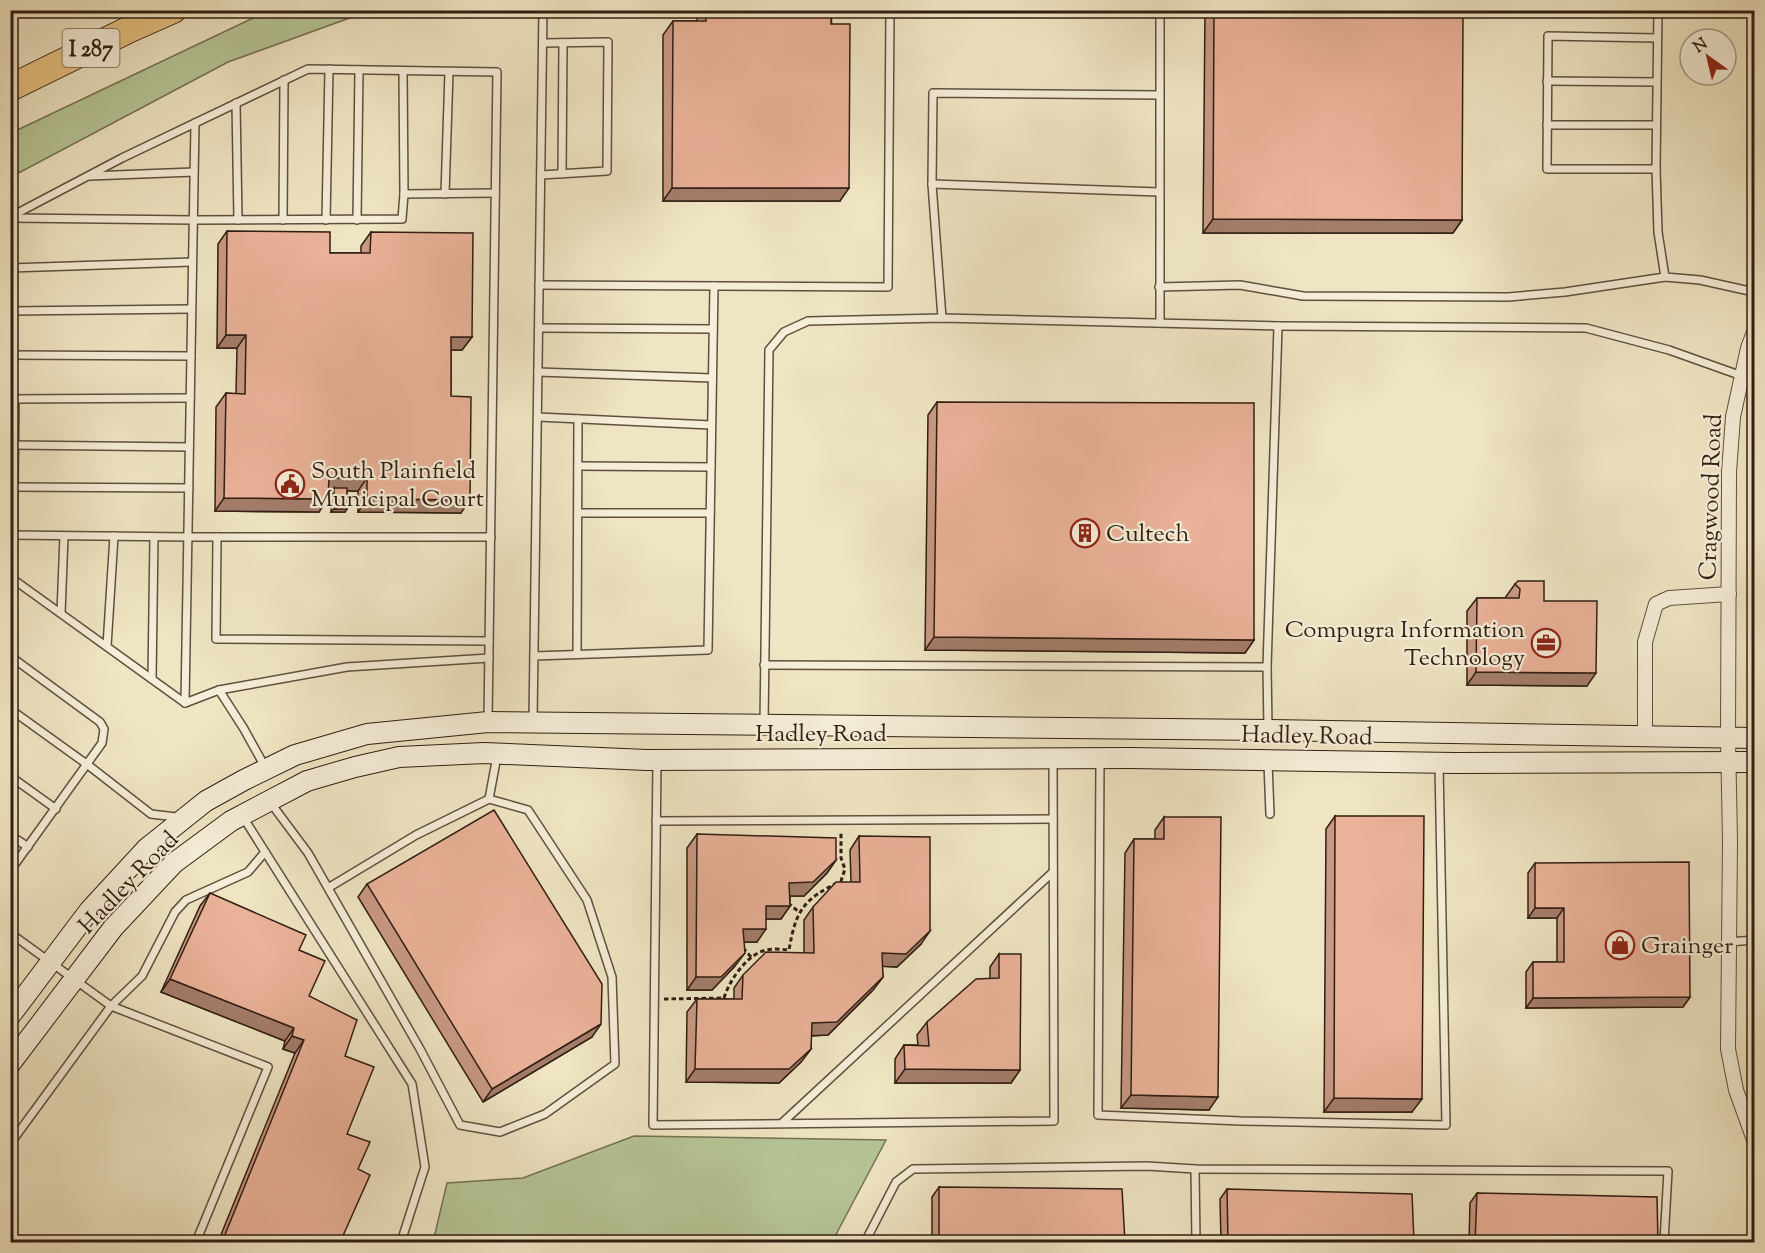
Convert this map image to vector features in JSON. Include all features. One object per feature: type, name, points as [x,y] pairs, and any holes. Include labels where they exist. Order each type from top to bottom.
[{"type":"highway","name":"I 287","points":[[10,88],[173,10]]},
{"type":"main road","name":"Hadley Road","points":[[10,1016],[89,911],[147,848],[206,801],[295,756],[367,734],[488,722],[1268,730],[1755,738]]},
{"type":"main road","points":[[488,722],[491,753]]},
{"type":"main road","name":"Hadley Road","points":[[10,1064],[113,928],[174,863],[231,820],[307,781],[355,766],[399,757],[491,753],[657,760],[1100,758],[1439,763],[1755,762]]},
{"type":"street","name":"Cragwood Road","points":[[1755,332],[1748,348],[1733,417],[1729,472],[1728,738],[1730,841],[1728,1049],[1736,1090],[1748,1103],[1755,1140]]},
{"type":"street","name":"Cragwood Road","points":[[1645,737],[1645,642],[1656,604],[1669,598],[1729,594]]},
{"type":"lane","points":[[533,723],[543,10]]},
{"type":"lane","points":[[539,285],[888,287],[890,10]]},
{"type":"lane","points":[[1160,10],[1160,323]]},
{"type":"lane","points":[[1658,10],[1656,169],[1658,232],[1665,277]]},
{"type":"lane","points":[[1656,169],[1547,169],[1547,81],[1548,36],[1657,38]]},
{"type":"lane","points":[[541,175],[607,171],[608,42],[543,43]]},
{"type":"lane","points":[[562,174],[563,43]]},
{"type":"lane","points":[[10,218],[87,176],[308,69],[497,72],[488,722]]},
{"type":"lane","points":[[326,220],[329,69]]},
{"type":"lane","points":[[357,220],[359,70]]},
{"type":"lane","points":[[10,218],[402,219],[404,195],[403,71]]},
{"type":"lane","points":[[445,194],[449,72]]},
{"type":"lane","points":[[283,220],[284,80]]},
{"type":"lane","points":[[1547,81],[1656,82]]},
{"type":"lane","points":[[942,318],[932,184],[933,93],[1159,95]]},
{"type":"lane","points":[[236,104],[238,220]]},
{"type":"lane","points":[[185,703],[195,123]]},
{"type":"lane","points":[[1547,125],[1656,125]]},
{"type":"lane","points":[[87,176],[194,172]]},
{"type":"lane","points":[[932,184],[1159,192]]},
{"type":"lane","points":[[404,195],[495,193]]},
{"type":"lane","points":[[10,268],[192,262]]},
{"type":"lane","points":[[1160,287],[1240,285],[1303,296],[1508,297],[1566,292],[1665,277],[1700,280],[1755,292]]},
{"type":"lane","points":[[534,656],[708,650],[714,286]]},
{"type":"lane","points":[[10,311],[191,309]]},
{"type":"lane","points":[[764,725],[769,350],[784,332],[808,321],[942,318],[1278,326],[1586,328],[1669,350],[1742,376]]},
{"type":"lane","points":[[1268,730],[1267,667],[1278,326]]},
{"type":"lane","points":[[539,328],[713,329]]},
{"type":"lane","points":[[10,355],[191,356]]},
{"type":"lane","points":[[538,372],[712,378]]},
{"type":"lane","points":[[185,703],[12,578],[13,399],[190,398]]},
{"type":"lane","points":[[538,417],[711,425]]},
{"type":"lane","points":[[578,419],[578,654]]},
{"type":"lane","points":[[13,445],[189,447]]},
{"type":"lane","points":[[578,466],[711,467]]},
{"type":"lane","points":[[12,487],[189,488]]},
{"type":"lane","points":[[578,513],[710,513]]},
{"type":"lane","points":[[12,535],[491,537]]},
{"type":"lane","points":[[61,613],[64,536]]},
{"type":"lane","points":[[107,646],[114,536]]},
{"type":"lane","points":[[152,679],[154,537]]},
{"type":"lane","points":[[217,537],[216,639],[489,641]]},
{"type":"lane","points":[[10,656],[100,722],[104,729],[102,743],[88,765],[10,871]]},
{"type":"lane","points":[[185,703],[219,690],[347,667],[489,658]]},
{"type":"lane","points":[[764,665],[1267,667]]},
{"type":"lane","points":[[219,690],[266,769]]},
{"type":"lane","points":[[10,709],[151,814],[173,818],[193,812]]},
{"type":"lane","points":[[489,799],[491,753]]},
{"type":"lane","points":[[657,760],[652,1125],[1054,1121],[1053,758]]},
{"type":"lane","points":[[1100,758],[1098,1115],[1241,1121],[1446,1125],[1439,763]]},
{"type":"lane","points":[[1268,760],[1270,814]]},
{"type":"lane","points":[[10,776],[56,809]]},
{"type":"lane","points":[[268,801],[308,853],[328,888],[420,1049],[460,1125],[500,1132],[545,1114],[615,1064],[612,977],[587,900],[528,810],[489,799],[416,835],[328,888]]},
{"type":"lane","points":[[242,815],[412,1084],[425,1167],[401,1242]]},
{"type":"lane","points":[[656,821],[1053,819]]},
{"type":"lane","points":[[10,835],[28,847]]},
{"type":"lane","points":[[10,1144],[111,1006],[142,976],[175,912],[186,900],[248,872],[266,852]]},
{"type":"lane","points":[[782,1124],[1053,872]]},
{"type":"lane","points":[[10,933],[111,1006],[268,1067],[196,1242]]},
{"type":"lane","points":[[1729,942],[1755,940]]},
{"type":"lane","points":[[865,1242],[896,1182],[913,1169],[1147,1166],[1195,1169],[1668,1171],[1664,1242]]},
{"type":"lane","points":[[1195,1169],[1196,1242]]},
{"type":"path","points":[[728,1005],[724,998],[726,989],[739,971],[760,952],[777,949],[789,950],[799,912],[812,898],[841,881],[845,869],[841,858],[841,820]]},
{"type":"path","points":[[841,881],[846,885]]},
{"type":"path","points":[[786,901],[799,912]]},
{"type":"path","points":[[741,947],[752,958]]},
{"type":"path","points":[[654,999],[724,998]]},
{"type":"green space","points":[[270,10],[369,11],[228,62],[11,177],[11,133]]},
{"type":"green space","points":[[634,1136],[886,1140],[832,1242],[433,1242],[447,1183],[523,1178]]},
{"type":"building","points":[[706,10],[831,10],[831,24],[850,24],[849,188],[672,188],[673,21],[706,21]]},
{"type":"building","points":[[1214,10],[1438,10],[1438,14],[1463,14],[1462,220],[1213,219]]},
{"type":"building","points":[[227,231],[330,232],[330,253],[370,253],[371,232],[473,233],[472,337],[451,337],[451,396],[471,397],[470,500],[367,499],[367,478],[329,478],[328,499],[224,498],[226,393],[245,394],[246,335],[226,335]]},
{"type":"building","name":"Cultech","points":[[937,402],[1254,403],[1254,640],[934,637]]},
{"type":"building","points":[[334,488],[347,488],[347,509],[334,509]]},
{"type":"building","points":[[1518,581],[1544,581],[1544,601],[1597,601],[1596,673],[1476,672],[1477,598],[1519,598],[1520,589],[1515,584]]},
{"type":"building","points":[[494,810],[602,984],[601,1024],[492,1089],[367,884]]},
{"type":"building","points":[[1335,816],[1424,816],[1422,1099],[1334,1098]]},
{"type":"building","points":[[1164,817],[1221,817],[1218,1097],[1131,1095],[1134,839],[1164,839]]},
{"type":"building","points":[[697,834],[836,838],[836,860],[813,882],[789,883],[790,906],[766,906],[766,929],[743,929],[745,953],[721,977],[696,977]]},
{"type":"building","points":[[859,836],[930,837],[930,931],[906,954],[882,953],[883,977],[837,1022],[812,1023],[811,1049],[789,1069],[695,1069],[697,999],[742,999],[743,975],[766,952],[814,953],[813,907],[836,882],[860,882]]},
{"type":"building","name":"Grainger","points":[[1689,862],[1690,997],[1533,998],[1533,962],[1564,962],[1564,908],[1535,908],[1535,863]]},
{"type":"building","points":[[210,893],[306,935],[299,950],[325,961],[309,996],[357,1020],[345,1056],[374,1067],[347,1134],[370,1142],[358,1169],[370,1175],[342,1238],[353,1242],[222,1242],[304,1040],[292,1036],[294,1028],[170,979]]},
{"type":"building","points":[[999,954],[1021,954],[1020,1070],[905,1069],[904,1045],[929,1046],[927,1022],[976,979],[999,978]]},
{"type":"building","points":[[939,1187],[1122,1189],[1125,1242],[939,1242]]},
{"type":"building","points":[[1227,1189],[1412,1194],[1414,1242],[1228,1242]]},
{"type":"building","points":[[1477,1193],[1657,1197],[1658,1242],[1475,1242]]},
{"type":"place","name":"South Plainfield Municipal Court","points":[[290,484]]},
{"type":"place","name":"Cultech","points":[[1085,533]]},
{"type":"place","name":"Compugra Information Technology","points":[[1546,643]]},
{"type":"place","name":"Grainger","points":[[1620,945]]}]
